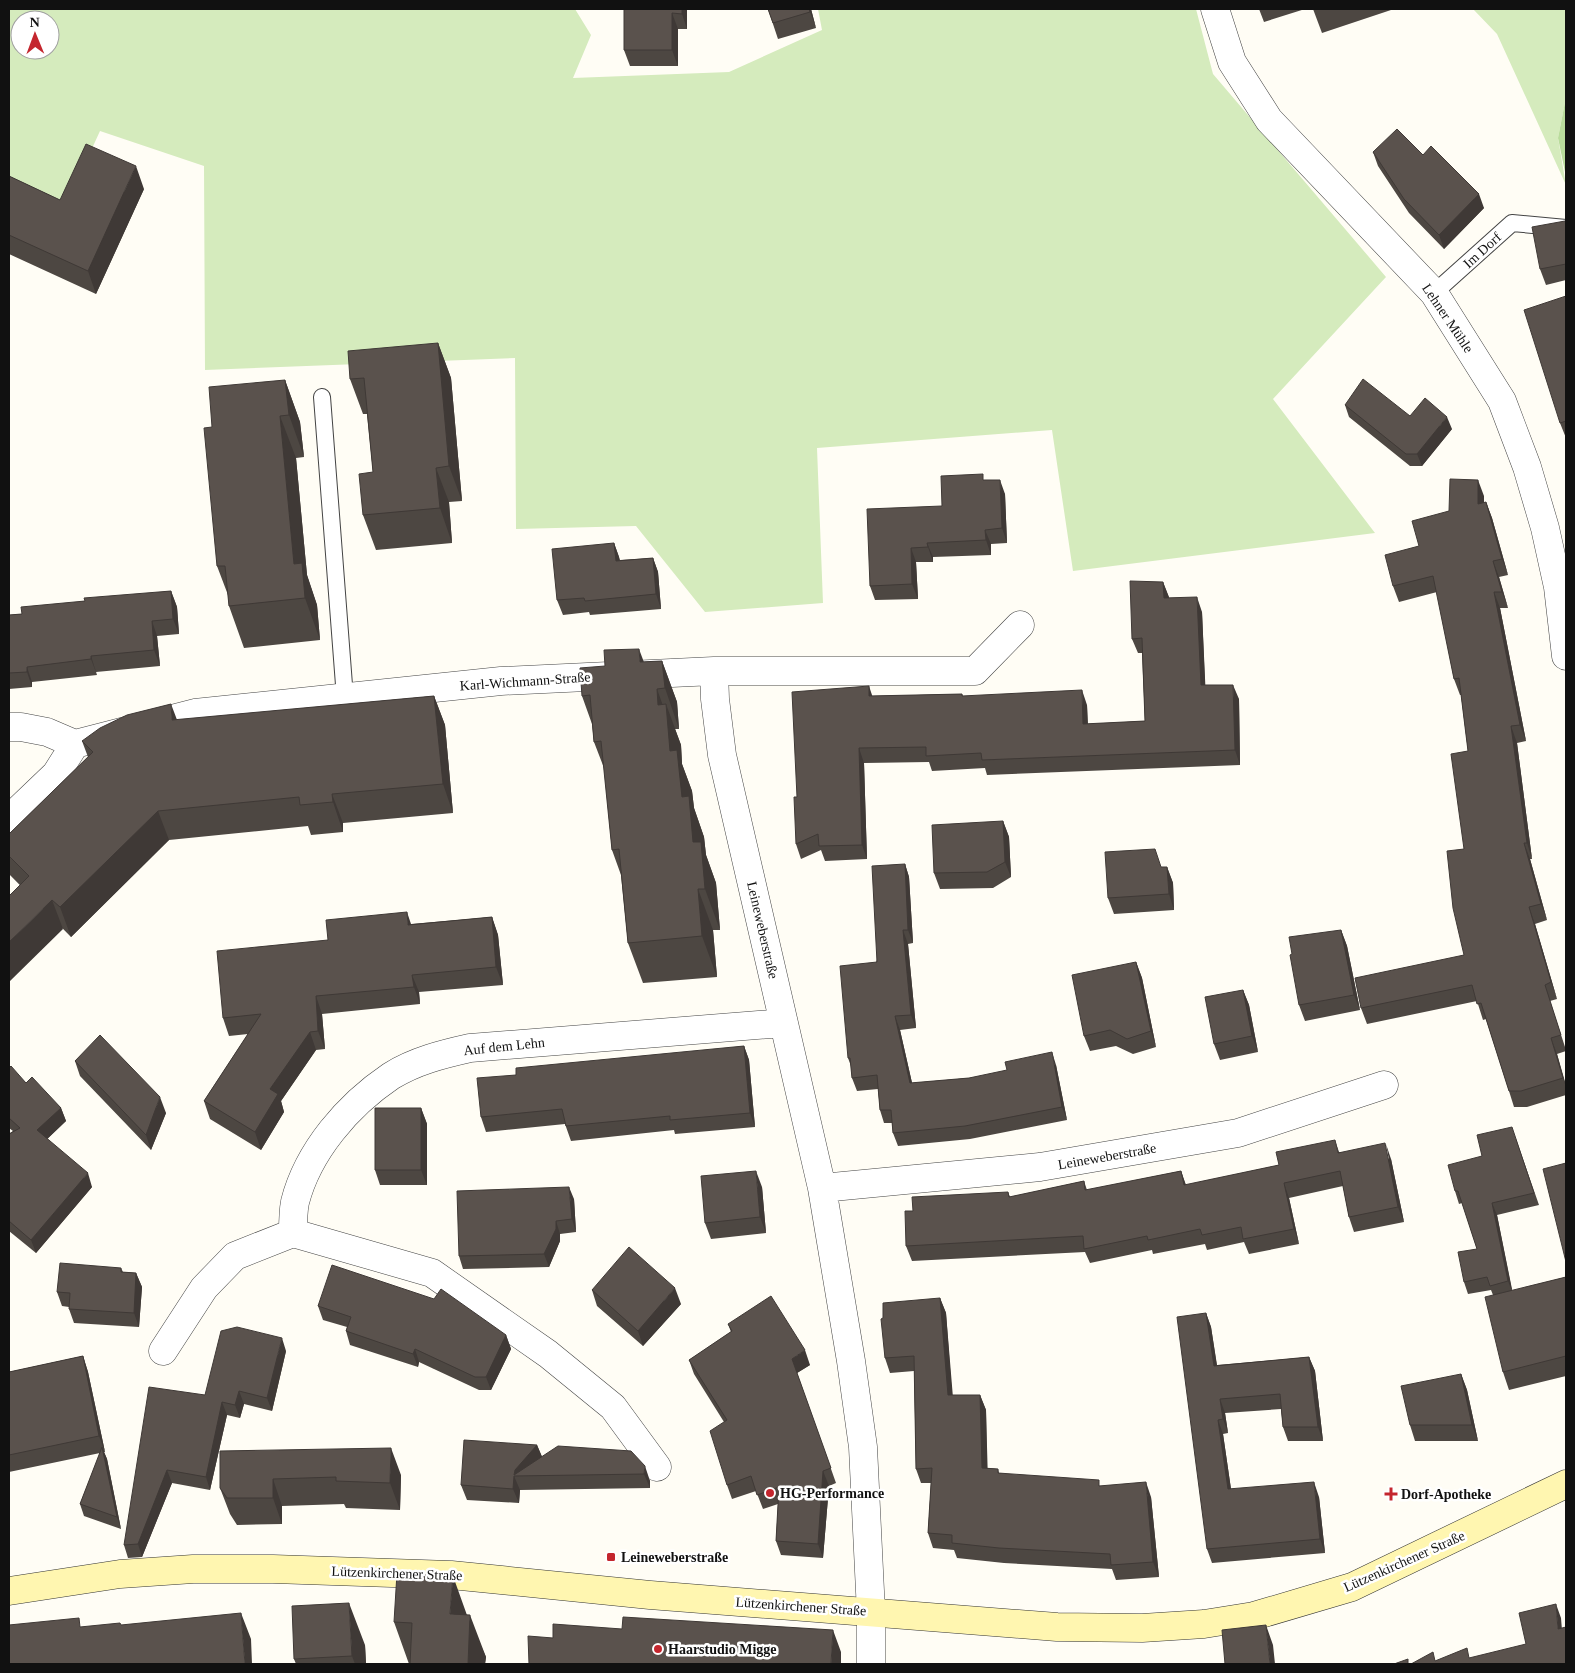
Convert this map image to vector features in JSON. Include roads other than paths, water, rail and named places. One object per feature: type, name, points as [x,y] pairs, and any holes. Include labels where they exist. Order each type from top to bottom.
[{"type":"main road","name":"Lützenkirchener Straße","points":[[9,1591],[120,1574],[193,1569],[273,1569],[452,1575],[650,1595],[1057,1627],[1142,1628],[1204,1624],[1254,1616],[1352,1587],[1566,1484]]},
{"type":"street","name":"Lehner Mühle","points":[[1215,9],[1232,62],[1269,120],[1434,293],[1502,401],[1527,467],[1545,528],[1558,587],[1566,656]]},
{"type":"street","name":"Karl-Wichmann-Straße","points":[[75,744],[195,713],[501,681],[714,671],[975,671],[1020,625]]},
{"type":"street","name":"Leineweberstraße","points":[[714,671],[714,699],[722,755],[822,1188],[863,1447],[871,1612],[871,1664]]},
{"type":"street","points":[[9,727],[47,732],[75,744],[56,774],[9,819]]},
{"type":"street","name":"Auf dem Lehn","points":[[293,1233],[295,1203],[313,1156],[354,1106],[392,1076],[433,1057],[470,1048],[783,1023]]},
{"type":"street","name":"Leineweberstraße","points":[[822,1188],[1040,1167],[1238,1133],[1384,1085]]},
{"type":"street","points":[[163,1351],[204,1288],[235,1256],[293,1233],[432,1273],[548,1354],[613,1407],[657,1467]]},
{"type":"lane","name":"Im Dorf","points":[[1434,293],[1512,224],[1566,228]]},
{"type":"lane","points":[[322,397],[345,698]]},
{"type":"place","name":"HG-Performance","points":[[770,1493]]},
{"type":"place","name":"Dorf-Apotheke","points":[[1391,1494]]},
{"type":"place","name":"Leineweberstraße","points":[[611,1557]]},
{"type":"place","name":"Haarstudio Migge","points":[[658,1649]]}]
